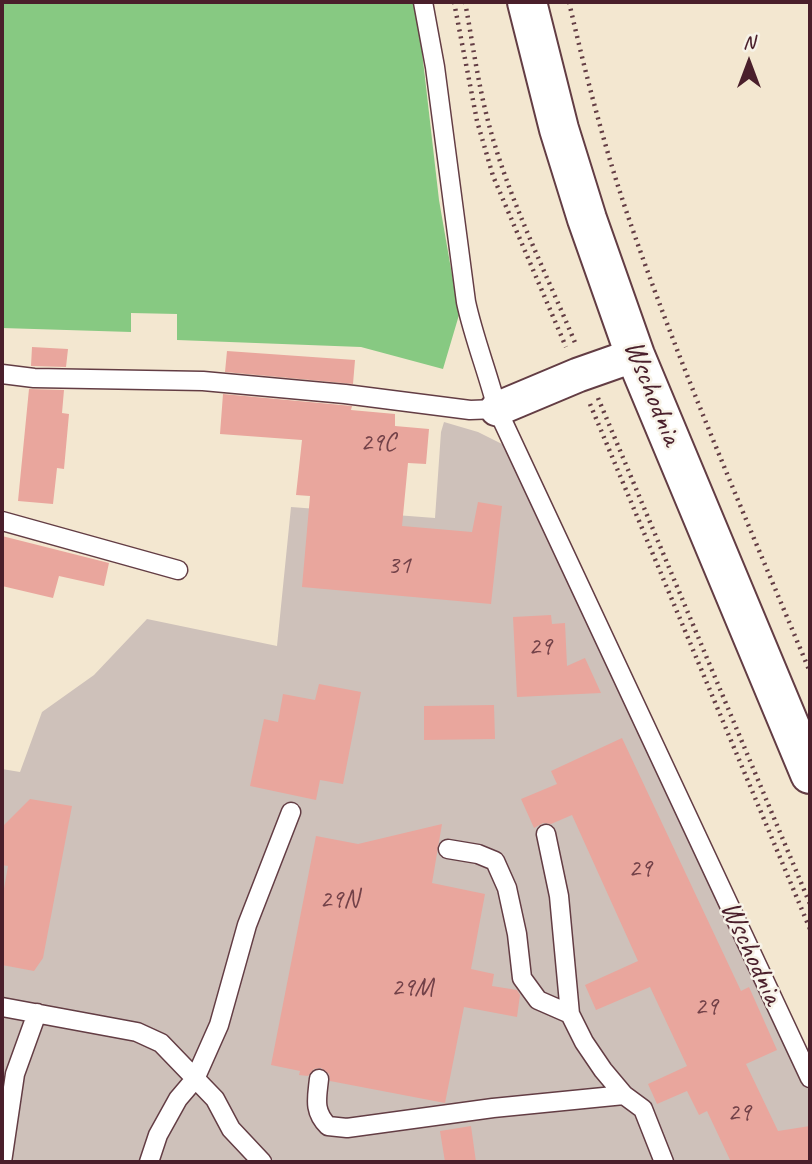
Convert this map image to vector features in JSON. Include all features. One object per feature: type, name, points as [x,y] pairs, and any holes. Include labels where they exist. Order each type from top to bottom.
[{"type":"street","name":"Wschodnia","points":[[527,2],[559,129],[587,219],[635,355],[810,774]]},
{"type":"street","points":[[497,409],[583,373],[635,355]]},
{"type":"lane","name":"Wschodnia","points":[[423,2],[437,80],[466,302],[474,338],[491,382],[497,409],[810,1078]]},
{"type":"lane","points":[[2,374],[34,378],[202,381],[345,394],[470,410],[497,409]]},
{"type":"lane","points":[[2,521],[178,570]]},
{"type":"lane","points":[[149,1162],[158,1135],[178,1099],[195,1079],[219,1025],[247,925],[291,812]]},
{"type":"lane","points":[[546,834],[559,896],[570,1014],[584,1042],[603,1070],[624,1095],[643,1109],[664,1162]]},
{"type":"lane","points":[[448,849],[478,854],[495,861],[507,888],[517,934],[522,978],[538,1000],[570,1014]]},
{"type":"lane","points":[[2,1007],[137,1032],[161,1044],[215,1099],[231,1129],[262,1162]]},
{"type":"lane","points":[[2,1161],[15,1074],[37,1013]]},
{"type":"lane","points":[[319,1079],[315,1107],[320,1119],[328,1126],[346,1128],[624,1095]]},
{"type":"path","points":[[454,2],[477,121],[493,176],[583,373],[810,904]]},
{"type":"path","points":[[465,2],[486,114],[510,188],[810,929]]},
{"type":"path","points":[[569,2],[589,88],[629,219],[685,374],[810,672]]},
{"type":"shaded area","points":[[444,422],[478,432],[506,446],[810,1092],[810,1162],[2,1162],[2,769],[20,772],[42,712],[94,675],[147,619],[277,646],[291,507],[435,518]]},
{"type":"green space","points":[[2,2],[414,2],[439,200],[459,315],[443,369],[361,347],[177,340],[177,314],[131,313],[131,332],[2,328]]},
{"type":"building","points":[[32,347],[68,349],[66,367],[31,366]]},
{"type":"building","points":[[227,351],[355,360],[353,384],[225,372]]},
{"type":"building","points":[[29,389],[64,390],[62,413],[69,414],[64,469],[57,468],[53,504],[18,501]]},
{"type":"building","points":[[223,394],[352,406],[351,410],[395,414],[395,426],[429,429],[426,464],[408,463],[402,526],[472,532],[478,502],[502,506],[491,604],[302,587],[310,496],[296,495],[302,440],[220,434]]},
{"type":"building","points":[[2,536],[109,563],[104,586],[59,576],[53,598],[2,586]]},
{"type":"building","points":[[551,615],[552,624],[565,623],[567,666],[585,658],[601,693],[517,697],[513,617]]},
{"type":"building","points":[[319,684],[361,692],[343,784],[320,780],[316,800],[250,786],[264,719],[278,722],[283,694],[315,700]]},
{"type":"building","points":[[494,705],[495,739],[424,740],[424,706]]},
{"type":"building","points":[[622,738],[741,991],[749,987],[777,1050],[746,1064],[778,1131],[810,1126],[810,1162],[731,1162],[707,1111],[699,1115],[687,1091],[657,1104],[648,1084],[687,1066],[650,987],[596,1010],[585,985],[638,961],[572,815],[534,828],[521,799],[557,784],[551,771]]},
{"type":"building","points":[[30,799],[72,806],[43,958],[34,971],[2,965],[2,900],[8,866],[2,865],[2,827]]},
{"type":"building","points":[[442,824],[432,883],[485,894],[471,969],[494,974],[492,986],[517,990],[520,995],[517,1017],[464,1007],[445,1103],[330,1081],[329,1074],[321,1068],[314,1069],[308,1076],[299,1075],[300,1071],[271,1065],[316,836],[358,844]]},
{"type":"building","points":[[471,1126],[476,1162],[445,1162],[440,1131]]}]
